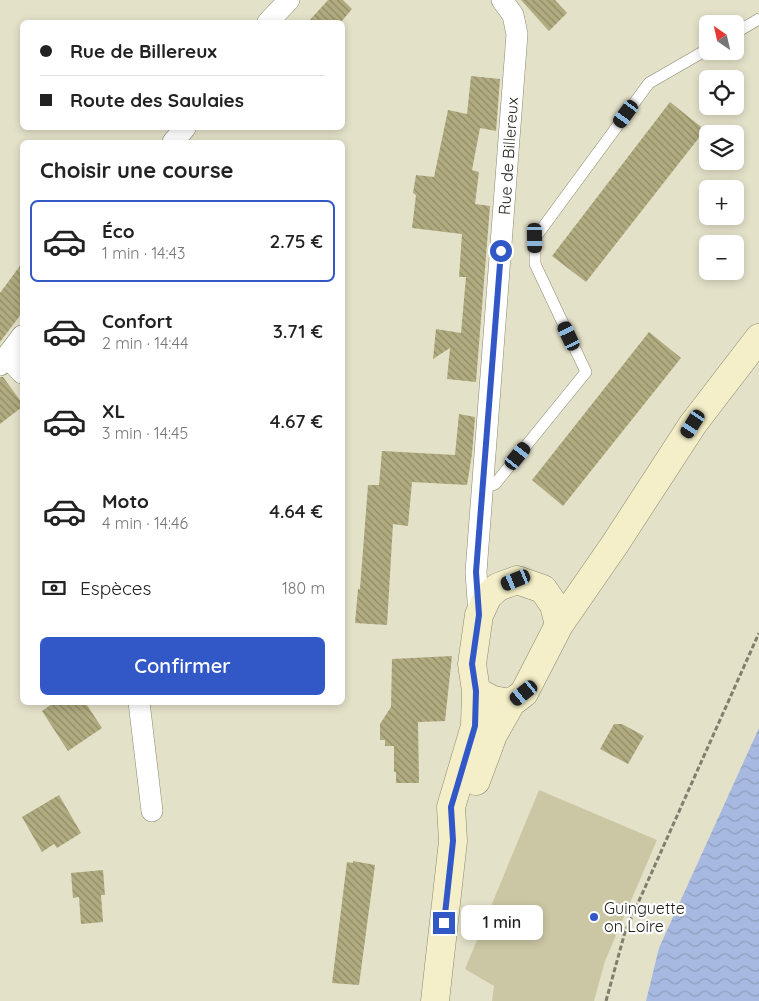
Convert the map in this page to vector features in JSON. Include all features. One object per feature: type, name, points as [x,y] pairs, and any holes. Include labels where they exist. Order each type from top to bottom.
[{"type":"street","points":[[270,20],[289,0]]},
{"type":"street","name":"Rue de Billereux","points":[[479,615],[476,572],[517,34],[513,15],[502,0]]},
{"type":"street","points":[[175,140],[183,130]]},
{"type":"street","points":[[453,841],[493,735],[511,703],[524,693],[558,625],[615,544],[693,424],[759,338]]},
{"type":"street","points":[[20,339],[3,361],[20,372]]},
{"type":"street","points":[[543,590],[567,581],[615,544]]},
{"type":"street","points":[[435,1001],[453,841],[451,807],[475,726],[476,691],[472,664],[479,615],[488,596],[498,587],[516,580],[543,590],[554,605],[558,625]]},
{"type":"street","points":[[476,691],[493,700],[511,703]]},
{"type":"street","points":[[139,705],[152,811]]},
{"type":"lane","points":[[744,28],[759,20]]},
{"type":"lane","points":[[483,488],[495,484],[586,372],[535,264],[535,238],[649,83],[699,54]]},
{"type":"path","points":[[606,1001],[625,932],[759,633]]},
{"type":"shaded area","points":[[539,790],[657,840],[605,961],[594,1001],[492,1001],[494,986],[465,969]]},
{"type":"water","points":[[759,728],[759,1001],[646,1001],[659,948]]},
{"type":"building","points":[[328,0],[343,0],[352,9],[343,20],[310,20]]},
{"type":"building","points":[[521,0],[555,0],[567,13],[549,31]]},
{"type":"building","points":[[471,76],[500,79],[496,131],[480,128],[472,170],[479,172],[475,204],[490,206],[476,382],[447,379],[450,348],[433,359],[436,329],[461,333],[466,277],[459,277],[462,234],[412,228],[416,195],[413,193],[416,175],[434,177],[448,110],[467,114]]},
{"type":"building","points":[[670,102],[699,125],[699,138],[586,282],[552,256]]},
{"type":"building","points":[[20,266],[20,316],[0,342],[0,293]]},
{"type":"building","points":[[649,332],[681,358],[563,506],[532,480]]},
{"type":"building","points":[[0,377],[3,377],[20,400],[20,409],[0,424]]},
{"type":"building","points":[[459,414],[475,417],[467,485],[412,482],[408,526],[393,524],[387,625],[355,623],[358,589],[360,589],[368,485],[379,485],[382,451],[455,455]]},
{"type":"building","points":[[452,656],[445,721],[418,722],[419,783],[396,783],[394,746],[385,746],[385,740],[380,740],[380,724],[391,707],[392,659]]},
{"type":"building","points":[[51,705],[87,705],[102,728],[68,751],[42,711]]},
{"type":"building","points":[[614,724],[622,724],[644,736],[628,764],[600,749]]},
{"type":"building","points":[[59,795],[81,833],[57,848],[54,844],[42,852],[22,817]]},
{"type":"building","points":[[353,861],[375,865],[359,985],[332,983],[347,862],[353,863]]},
{"type":"building","points":[[103,870],[105,895],[101,895],[103,922],[81,924],[79,897],[73,898],[71,873]]},
{"type":"place","name":"Guinguette on Loire","points":[[594,917]]},
{"type":"route","points":[[444,923],[453,841],[451,807],[475,726],[476,691],[472,664],[479,615],[476,572],[501,251]]}]
